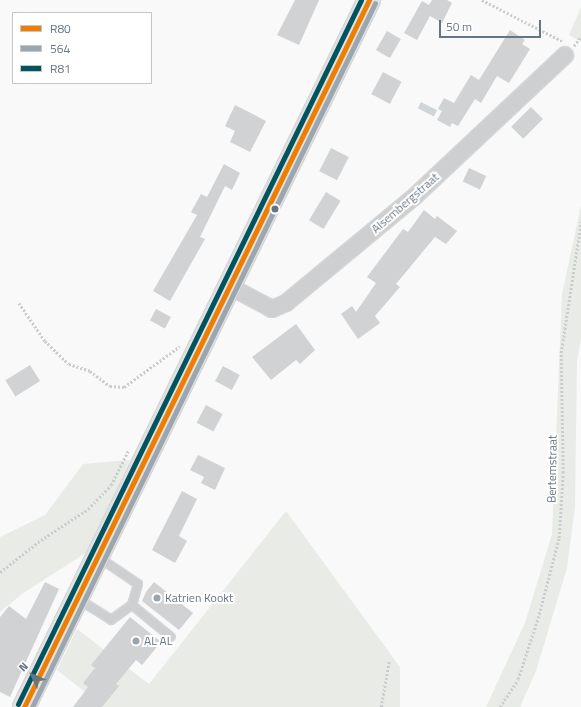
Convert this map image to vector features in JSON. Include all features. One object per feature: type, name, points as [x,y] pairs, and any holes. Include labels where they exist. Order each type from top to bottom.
[{"type":"main road","points":[[24,707],[369,0]]},
{"type":"street","name":"Alsembergstraat","points":[[229,286],[272,309],[286,303],[414,197],[569,51]]},
{"type":"lane","points":[[77,598],[111,620],[132,605],[138,584],[98,556]]},
{"type":"lane","points":[[132,605],[171,636]]},
{"type":"path","points":[[482,0],[569,51],[581,36]]},
{"type":"path","name":"Bertemstraat","points":[[500,707],[518,679],[538,618],[559,538],[562,473],[560,353],[581,222]]},
{"type":"path","points":[[19,303],[45,341],[69,364],[90,371],[110,386],[124,387],[185,343],[199,348]]},
{"type":"path","points":[[0,572],[41,540],[88,509],[111,485],[132,444]]},
{"type":"path","points":[[381,707],[389,661]]},
{"type":"shaded area","points":[[581,7],[581,42],[569,35]]},
{"type":"shaded area","points":[[421,102],[437,110],[434,116],[418,108]]},
{"type":"shaded area","points":[[581,206],[581,338],[577,361],[575,507],[567,568],[536,671],[520,707],[486,707],[525,623],[552,534],[562,294]]},
{"type":"shaded area","points":[[130,460],[87,552],[22,594],[0,612],[0,537],[45,515],[83,464]]},
{"type":"shaded area","points":[[286,511],[400,667],[400,707],[104,707],[57,670],[77,629],[149,684]]},
{"type":"building","points":[[295,0],[319,0],[299,45],[277,35]]},
{"type":"building","points":[[432,0],[447,0],[452,3],[442,23],[430,16],[417,40],[404,33],[422,1],[429,5]]},
{"type":"building","points":[[510,30],[525,40],[522,44],[530,49],[509,83],[497,76],[481,103],[475,99],[458,126],[452,123],[450,127],[437,120],[442,111],[438,109],[444,98],[454,103],[471,75],[479,80]]},
{"type":"building","points":[[387,31],[401,39],[390,58],[376,50]]},
{"type":"building","points":[[383,72],[402,82],[390,104],[371,94]]},
{"type":"building","points":[[235,105],[266,121],[250,152],[230,142],[235,131],[225,126]]},
{"type":"building","points":[[531,107],[543,119],[523,139],[511,127]]},
{"type":"building","points":[[331,148],[349,157],[337,180],[319,171]]},
{"type":"building","points":[[224,164],[240,173],[232,190],[225,186],[200,237],[205,239],[170,301],[153,291],[197,215],[191,212],[201,194],[207,197]]},
{"type":"building","points":[[469,168],[486,176],[480,190],[463,182]]},
{"type":"building","points":[[326,192],[341,201],[324,229],[309,220]]},
{"type":"building","points":[[424,210],[435,219],[437,216],[457,231],[446,244],[435,237],[396,284],[400,287],[375,316],[380,323],[358,339],[341,314],[352,306],[356,312],[376,283],[367,277],[403,229],[408,232]]},
{"type":"building","points":[[156,309],[171,317],[165,328],[150,320]]},
{"type":"building","points":[[296,324],[315,350],[300,364],[296,360],[271,380],[252,357]]},
{"type":"building","points":[[30,365],[40,381],[15,396],[5,380]]},
{"type":"building","points":[[223,366],[240,375],[232,390],[215,381]]},
{"type":"building","points":[[206,405],[223,414],[213,432],[197,423]]},
{"type":"building","points":[[198,455],[225,468],[215,490],[201,483],[204,477],[190,470]]},
{"type":"building","points":[[182,491],[197,499],[179,536],[187,541],[175,563],[152,550]]},
{"type":"building","points":[[45,582],[59,589],[10,697],[0,692],[0,617],[9,606],[26,619]]},
{"type":"building","points":[[154,582],[193,613],[179,630],[142,601],[146,592]]},
{"type":"building","points":[[130,617],[161,642],[142,665],[136,660],[116,684],[119,686],[102,707],[73,707],[88,687],[83,683],[95,668],[91,665]]},
{"type":"transit line","name":"R81","points":[[18,704],[361,0]]},
{"type":"transit line","name":"R80","points":[[24,707],[369,0]]},
{"type":"transit line","name":"564","points":[[32,707],[375,3]]},
{"type":"place","name":"Katrien Kookt","points":[[157,598]]},
{"type":"place","name":"AL AL","points":[[136,641]]}]
